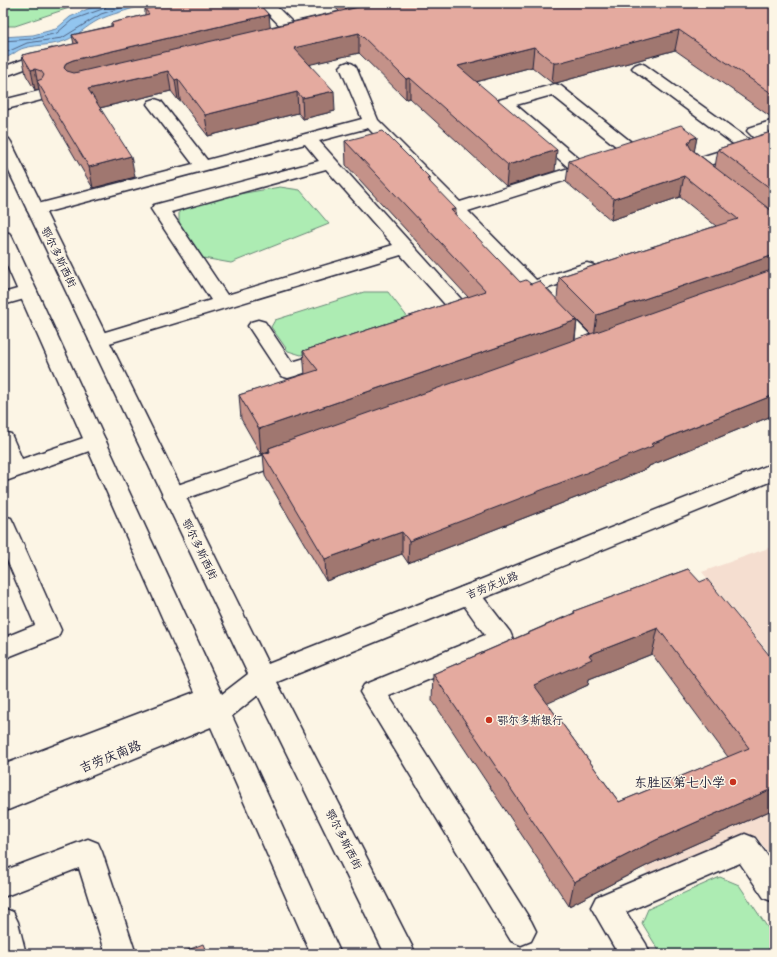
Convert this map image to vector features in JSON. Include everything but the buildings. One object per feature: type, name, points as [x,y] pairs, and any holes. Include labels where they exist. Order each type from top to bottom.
[{"type":"main road","points":[[265,3],[297,35]]},
{"type":"main road","points":[[282,39],[313,32]]},
{"type":"main road","points":[[3,72],[68,48]]},
{"type":"main road","points":[[348,67],[371,122],[532,287],[598,344],[569,354]]},
{"type":"main road","points":[[640,68],[748,147]]},
{"type":"main road","points":[[456,209],[582,170],[634,153],[555,89],[505,103],[582,170]]},
{"type":"main road","points":[[3,105],[38,96]]},
{"type":"main road","points":[[155,104],[203,166]]},
{"type":"main road","points":[[36,210],[371,122]]},
{"type":"main road","points":[[718,184],[694,165],[768,141],[755,131],[774,125]]},
{"type":"main road","points":[[308,138],[404,248],[463,312],[432,323]]},
{"type":"main road","name":"鄂尔多斯西街","points":[[3,142],[262,677],[401,954]]},
{"type":"main road","points":[[223,303],[160,209],[330,163]]},
{"type":"main road","points":[[3,237],[326,954]]},
{"type":"main road","points":[[99,340],[404,248]]},
{"type":"main road","points":[[532,287],[600,265]]},
{"type":"main road","points":[[3,299],[28,292]]},
{"type":"main road","points":[[258,326],[288,371],[349,350]]},
{"type":"main road","points":[[3,439],[9,472],[95,441]]},
{"type":"main road","points":[[174,495],[308,447]]},
{"type":"main road","name":"吉劳庆北路","points":[[214,705],[262,677],[774,471]]},
{"type":"main road","points":[[3,524],[49,630],[3,649]]},
{"type":"main road","points":[[468,594],[501,639],[373,692],[521,931]]},
{"type":"main road","name":"吉劳庆南路","points":[[3,777],[214,705]]},
{"type":"main road","name":"吉劳庆南路","points":[[3,800],[214,705]]},
{"type":"main road","points":[[635,954],[606,907],[745,847],[774,888]]},
{"type":"main road","points":[[3,884],[88,852],[121,954]]},
{"type":"main road","points":[[3,922],[11,954]]},
{"type":"shaded area","points":[[774,546],[774,659],[702,572]]},
{"type":"shaded area","name":"东胜区第七小学","points":[[774,747],[774,860],[756,836],[653,882],[611,817]]},
{"type":"green space","points":[[3,3],[84,3],[15,26],[3,26]]},
{"type":"green space","points":[[280,187],[300,190],[329,224],[231,263],[203,258],[179,223],[179,209],[210,199]]},
{"type":"green space","points":[[364,292],[388,292],[412,323],[301,355],[288,351],[271,327],[275,320]]},
{"type":"green space","points":[[720,877],[739,885],[774,937],[774,954],[661,954],[642,923],[648,909]]},
{"type":"water","points":[[111,3],[146,3],[98,20],[73,37],[64,41],[24,48],[3,58],[3,37],[33,35],[56,29],[70,17],[90,8]]},
{"type":"place","name":"鄂尔多斯银行","points":[[489,720]]},
{"type":"place","name":"东胜区第七小学","points":[[733,782]]}]
